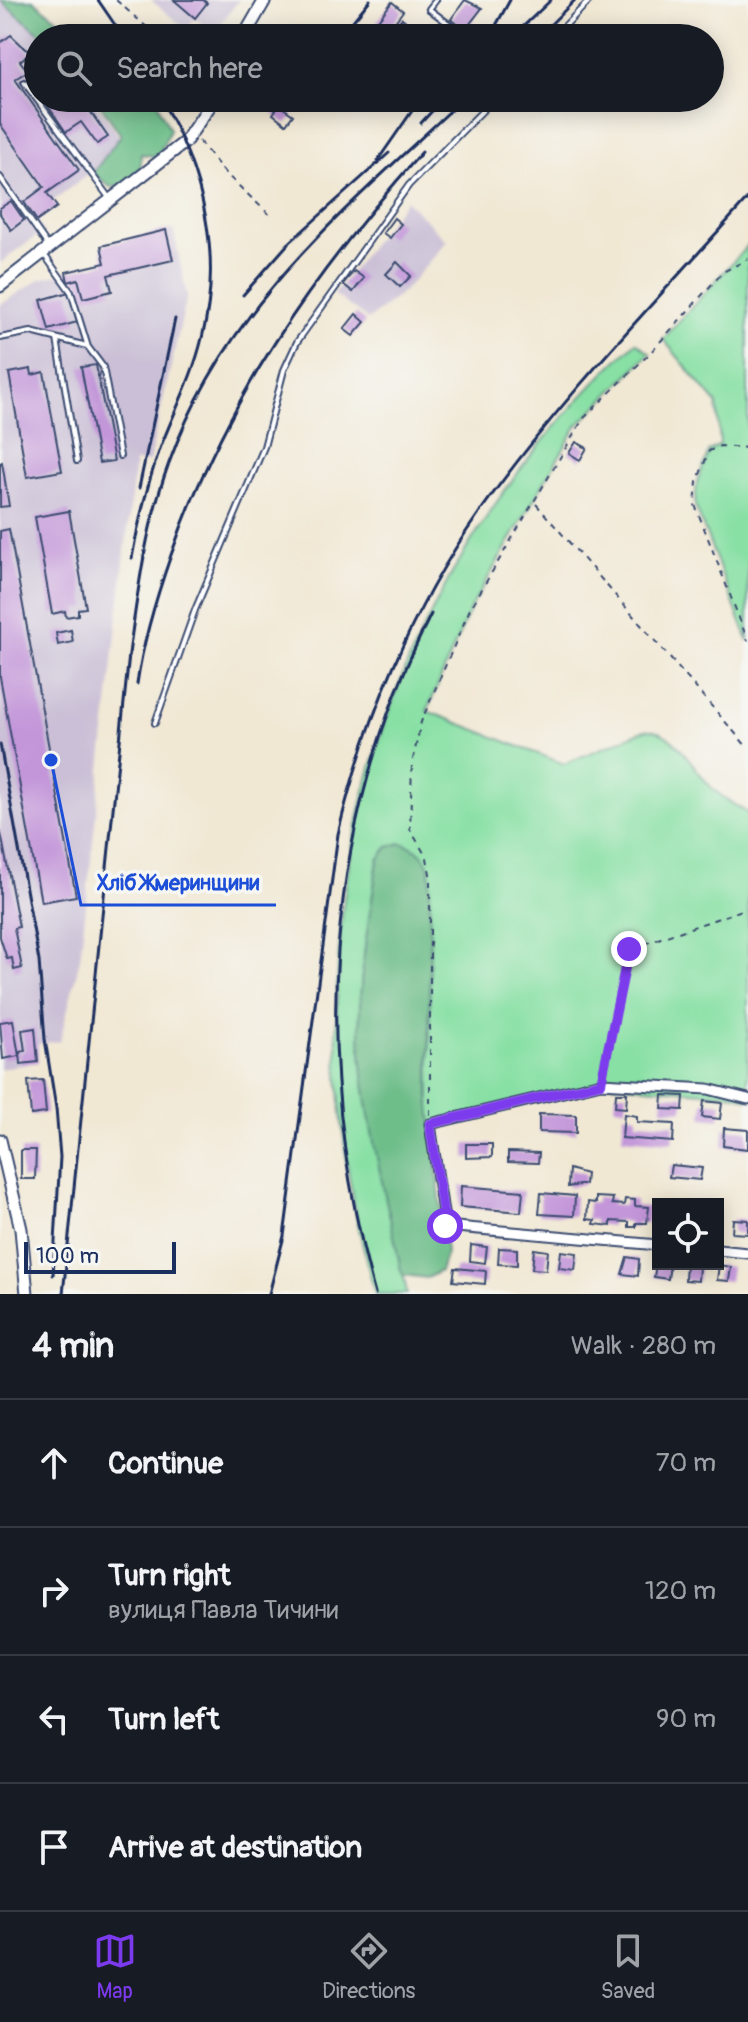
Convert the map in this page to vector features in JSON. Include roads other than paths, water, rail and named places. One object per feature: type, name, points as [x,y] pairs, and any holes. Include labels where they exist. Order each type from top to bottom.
[{"type":"street","points":[[250,24],[261,1]]},
{"type":"street","points":[[0,286],[111,202],[193,134],[206,112]]},
{"type":"street","points":[[652,1244],[445,1226],[430,1124],[601,1083],[708,1089],[748,1099]]},
{"type":"street","points":[[0,1140],[21,1229],[27,1294]]},
{"type":"street","points":[[724,1251],[748,1253]]},
{"type":"lane","points":[[436,0],[429,9],[449,24]]},
{"type":"lane","points":[[567,24],[590,0]]},
{"type":"lane","points":[[46,112],[111,202]]},
{"type":"lane","points":[[155,723],[195,610],[264,447],[284,370],[297,342],[409,185],[481,112]]},
{"type":"lane","points":[[0,177],[71,292],[88,347],[103,367],[120,456]]},
{"type":"lane","points":[[0,338],[31,332],[88,347]]},
{"type":"lane","points":[[57,339],[77,461]]},
{"type":"railway","points":[[98,0],[114,24]]},
{"type":"railway","points":[[350,24],[370,0]]},
{"type":"railway","points":[[497,24],[510,0]]},
{"type":"railway","points":[[526,24],[551,0]]},
{"type":"railway","points":[[551,24],[575,0]]},
{"type":"railway","points":[[132,558],[152,474],[189,379],[208,307],[210,276],[205,214],[188,154],[168,112]]},
{"type":"railway","points":[[378,160],[411,112]]},
{"type":"railway","points":[[421,123],[431,112]]},
{"type":"railway","points":[[63,1294],[129,654],[144,558],[161,486],[193,407],[222,355],[256,308],[293,263],[334,221],[449,112]]},
{"type":"railway","points":[[137,684],[151,619],[171,555],[218,443],[276,341],[309,293],[344,245],[422,152]]},
{"type":"railway","points":[[243,295],[288,244],[389,153]]},
{"type":"railway","points":[[269,1294],[284,1236],[338,834],[362,749],[394,666],[432,587],[510,471],[609,351],[748,198]]},
{"type":"railway","points":[[139,488],[175,319]]},
{"type":"railway","points":[[375,1294],[355,1207],[341,1120],[336,1034],[338,948],[349,863],[367,779],[395,696],[431,614]]},
{"type":"railway","points":[[0,744],[39,961],[45,1039],[56,1108],[60,1157],[53,1275]]},
{"type":"place","name":"Хліб Жмеринщини","points":[[51,760]]}]
